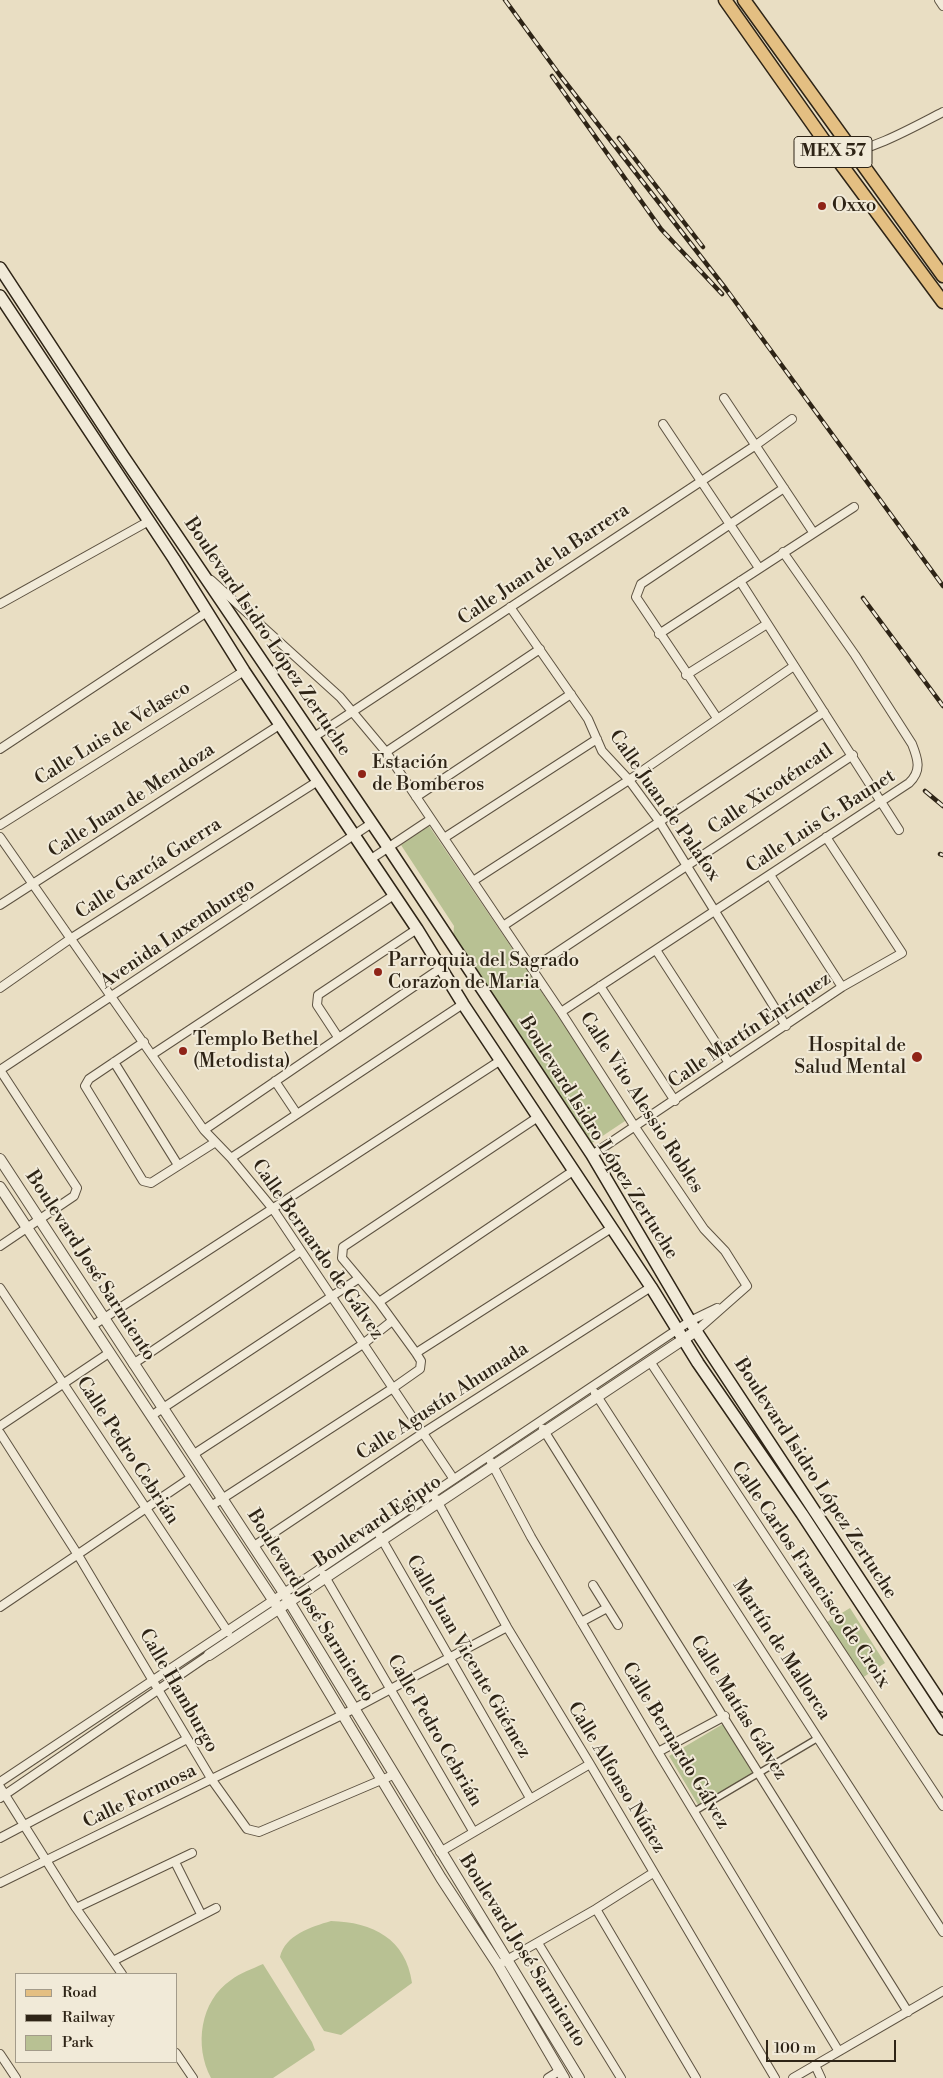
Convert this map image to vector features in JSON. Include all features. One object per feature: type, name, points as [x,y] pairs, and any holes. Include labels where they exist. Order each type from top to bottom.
[{"type":"main road","name":"MEX 57","points":[[725,0],[835,156],[943,302]]},
{"type":"main road","name":"MEX 57","points":[[744,0],[943,276]]},
{"type":"main road","name":"Boulevard Isidro López Zertuche","points":[[0,268],[202,572],[372,822],[592,1156],[693,1326],[943,1706]]},
{"type":"main road","name":"Boulevard Isidro López Zertuche","points":[[0,296],[149,522],[244,671],[417,929],[463,1004],[574,1171],[610,1229],[650,1286],[943,1729]]},
{"type":"main road","points":[[61,388],[74,380]]},
{"type":"street","points":[[939,0],[943,6]]},
{"type":"street","points":[[835,156],[855,153],[883,143],[943,112]]},
{"type":"street","points":[[724,398],[813,532]]},
{"type":"street","name":"Calle Juan de la Barrera","points":[[314,737],[700,480],[756,445],[792,419]]},
{"type":"street","points":[[663,424],[759,568]]},
{"type":"street","points":[[717,718],[658,634],[636,597],[641,584],[784,488]]},
{"type":"street","points":[[658,634],[854,507]]},
{"type":"street","points":[[0,604],[149,522]]},
{"type":"street","name":"Calle Luis G. Baunet","points":[[561,1012],[909,783],[918,769],[918,758],[912,744],[855,655],[784,552]]},
{"type":"street","name":"Calle Vito Alessio Robles","points":[[202,572],[354,712],[386,752],[561,1012],[635,1127],[704,1229],[725,1251],[747,1286]]},
{"type":"street","points":[[740,581],[900,830]]},
{"type":"street","name":"Calle Juan de Palafox","points":[[510,607],[588,720],[602,751],[629,780],[659,821],[786,1026]]},
{"type":"street","points":[[0,749],[207,612]]},
{"type":"street","points":[[686,675],[767,624]]},
{"type":"street","points":[[386,752],[540,649]]},
{"type":"street","points":[[473,882],[629,780],[794,666]]},
{"type":"street","name":"Calle Luis de Velasco","points":[[0,825],[244,671]]},
{"type":"street","points":[[416,797],[571,694]]},
{"type":"street","points":[[503,926],[824,712]]},
{"type":"street","name":"Calle Juan de Mendoza","points":[[0,905],[281,724]]},
{"type":"street","points":[[444,838],[597,739]]},
{"type":"street","name":"Calle Xicoténcatl","points":[[532,969],[853,755]]},
{"type":"street","name":"Calle García Guerra","points":[[0,988],[70,939],[318,781]]},
{"type":"street","points":[[371,859],[431,818]]},
{"type":"street","name":"Avenida Luxemburgo","points":[[0,1070],[354,836],[372,822]]},
{"type":"street","name":"Calle Bernardo de Gálvez","points":[[0,837],[110,998],[153,1054],[204,1130],[214,1143],[231,1158],[273,1210],[453,1478]]},
{"type":"street","name":"Calle Martín Enríquez","points":[[592,1156],[842,987],[902,953],[826,838]]},
{"type":"street","points":[[770,875],[842,987]]},
{"type":"street","points":[[153,1054],[394,895]]},
{"type":"street","points":[[338,1037],[317,1006],[318,995],[417,929]]},
{"type":"street","points":[[656,950],[729,1063]]},
{"type":"street","points":[[204,1130],[441,968]]},
{"type":"street","points":[[600,986],[675,1101]]},
{"type":"street","points":[[231,1158],[463,1004]]},
{"type":"street","points":[[144,1042],[88,1079],[85,1088],[143,1181],[151,1182],[214,1143]]},
{"type":"street","points":[[92,1326],[501,1060]]},
{"type":"street","points":[[114,1062],[178,1165]]},
{"type":"street","points":[[0,1070],[77,1186],[74,1196],[0,1246]]},
{"type":"street","points":[[274,1081],[297,1114]]},
{"type":"street","points":[[211,1506],[420,1369],[421,1361],[416,1353],[379,1302],[342,1258],[343,1247],[538,1117]]},
{"type":"street","name":"Boulevard José Sarmiento","points":[[0,1159],[102,1319],[194,1454],[287,1598],[393,1776],[509,1960],[579,2078]]},
{"type":"street","points":[[379,1302],[574,1171]]},
{"type":"street","name":"Boulevard José Sarmiento","points":[[0,1187],[276,1605],[436,1870],[498,1965],[561,2074]]},
{"type":"street","points":[[416,1353],[610,1229]]},
{"type":"street","points":[[133,1364],[301,1251]]},
{"type":"street","points":[[151,1416],[358,1279]]},
{"type":"street","name":"Calle Agustín Ahumada","points":[[254,1546],[650,1286]]},
{"type":"street","name":"Boulevard Egipto","points":[[0,1782],[228,1632],[287,1598],[436,1498],[493,1466],[599,1398],[684,1340],[693,1326],[747,1286]]},
{"type":"street","name":"Calle Pedro Cebrián","points":[[0,1288],[228,1632]]},
{"type":"street","points":[[194,1454],[363,1344],[392,1321]]},
{"type":"street","name":"Boulevard Egipto","points":[[436,1498],[453,1478],[539,1423],[678,1329],[693,1326]]},
{"type":"street","points":[[0,1426],[109,1352]]},
{"type":"street","name":"Calle Carlos Francisco de Croix","points":[[651,1363],[943,1806]]},
{"type":"street","name":"Martín de Mallorca","points":[[591,1387],[943,1932]]},
{"type":"street","name":"Calle Matías Gálvez","points":[[539,1423],[725,1716],[908,2012]]},
{"type":"street","name":"Calle Hamburgo","points":[[0,1433],[78,1554],[154,1680],[187,1739],[242,1825],[252,1832],[259,1832],[383,1782],[393,1776]]},
{"type":"street","name":"Calle Bernardo Gálvez","points":[[488,1455],[581,1622],[838,2050]]},
{"type":"street","points":[[0,1607],[192,1477]]},
{"type":"street","name":"Calle Alfonso Núñez","points":[[436,1498],[507,1627],[775,2078]]},
{"type":"street","name":"Calle Juan Vicente Güémez","points":[[380,1536],[530,1798]]},
{"type":"street","name":"Calle Pedro Cebrián","points":[[323,1573],[474,1831]]},
{"type":"street","points":[[593,1585],[618,1625]]},
{"type":"street","name":"Boulevard Egipto","points":[[3,1797],[160,1691],[276,1605]]},
{"type":"street","points":[[581,1622],[607,1608]]},
{"type":"street","name":"Calle Formosa","points":[[0,1883],[342,1715],[507,1627]]},
{"type":"street","points":[[658,1752],[725,1716]]},
{"type":"street","points":[[695,1812],[818,1738]]},
{"type":"street","points":[[0,1838],[26,1826],[187,1739]]},
{"type":"street","points":[[440,1852],[590,1764]]},
{"type":"street","points":[[0,1787],[3,1797],[26,1826],[76,1908],[121,1973]]},
{"type":"street","points":[[76,1908],[192,1853]]},
{"type":"street","points":[[175,1862],[202,1914]]},
{"type":"street","points":[[498,1965],[596,1909],[653,1873]]},
{"type":"street","points":[[113,1961],[216,1908]]},
{"type":"street","points":[[596,1909],[696,2078]]},
{"type":"street","points":[[538,1943],[622,2078]]},
{"type":"street","points":[[792,2078],[943,1991]]},
{"type":"street","points":[[0,2054],[16,2078]]},
{"type":"street","points":[[178,2056],[193,2078]]},
{"type":"street","points":[[815,2065],[821,2078]]},
{"type":"street","points":[[548,2078],[561,2074]]},
{"type":"green space","points":[[429,826],[628,1119],[592,1143],[453,939],[454,926],[401,845]]},
{"type":"green space","points":[[850,1608],[885,1663],[862,1678],[827,1622]]},
{"type":"green space","points":[[723,1724],[755,1775],[700,1808],[669,1756]]},
{"type":"green space","points":[[331,1921],[361,1925],[374,1929],[385,1936],[395,1944],[403,1955],[409,1968],[412,1983],[341,2035],[324,2031],[280,1957],[287,1943],[300,1933]]},
{"type":"green space","points":[[263,1964],[312,2042],[315,2050],[273,2078],[211,2078],[203,2052],[202,2038],[203,2025],[212,2000],[231,1980]]},
{"type":"railway","points":[[505,0],[559,74],[726,289],[943,586]]},
{"type":"railway","points":[[552,76],[661,229],[722,294]]},
{"type":"railway","points":[[619,138],[703,247]]},
{"type":"railway","points":[[863,598],[943,706]]},
{"type":"railway","points":[[925,791],[943,806]]},
{"type":"place","name":"Oxxo","points":[[822,206]]},
{"type":"place","name":"Estación de Bomberos","points":[[362,774]]},
{"type":"place","name":"Parroquia del Sagrado Corazon de Maria","points":[[378,972]]},
{"type":"place","name":"Templo Bethel (Metodista)","points":[[183,1051]]},
{"type":"place","name":"Hospital de Salud Mental","points":[[917,1057]]}]
